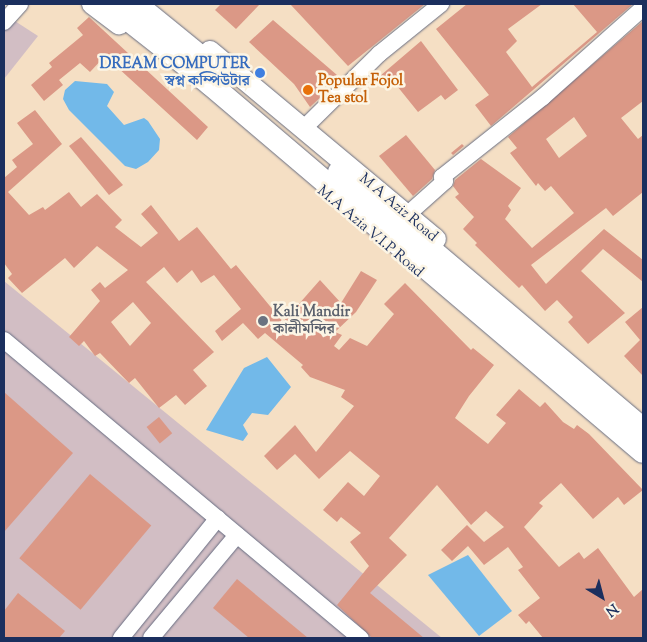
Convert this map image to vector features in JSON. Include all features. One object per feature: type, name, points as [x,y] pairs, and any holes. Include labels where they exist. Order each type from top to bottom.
[{"type":"highway","points":[[108,4],[210,84],[643,452]]},
{"type":"highway","points":[[136,4],[643,430]]},
{"type":"main road","name":"M.A Azia V.I.P Road","points":[[92,4],[157,53],[643,464]]},
{"type":"main road","name":"M A Aziz Road","points":[[150,4],[407,215],[643,416]]},
{"type":"street","points":[[4,22],[20,4]]},
{"type":"street","points":[[304,129],[379,54],[441,4]]},
{"type":"street","points":[[407,215],[446,181],[442,177],[557,85],[643,8]]},
{"type":"street","points":[[4,340],[360,638]]},
{"type":"street","points":[[121,638],[218,518]]},
{"type":"street","points":[[151,638],[237,535]]},
{"type":"shaded area","points":[[4,14],[38,36],[4,79]]},
{"type":"shaded area","points":[[4,281],[442,638],[4,638]]},
{"type":"water","points":[[75,81],[107,84],[114,92],[107,106],[124,125],[144,118],[148,121],[160,139],[159,150],[148,162],[136,169],[125,166],[69,110],[63,99],[65,90]]},
{"type":"water","points":[[267,357],[291,387],[268,415],[252,413],[243,425],[248,434],[243,441],[206,430],[244,368]]},
{"type":"water","points":[[468,555],[512,611],[479,636],[428,575]]},
{"type":"building","points":[[221,4],[260,4],[236,29],[215,10]]},
{"type":"building","points":[[290,4],[425,4],[348,66]]},
{"type":"building","points":[[467,4],[542,4],[508,29],[517,41],[506,52],[532,87],[597,32],[573,4],[633,4],[491,126],[475,105],[489,95],[436,29]]},
{"type":"building","points":[[89,17],[208,127],[197,140],[105,56],[90,72],[80,63],[59,80],[63,85],[44,101],[31,85],[52,67],[49,63],[83,35],[77,28]]},
{"type":"building","points":[[273,20],[337,75],[319,89],[324,94],[310,107],[294,84],[249,42]]},
{"type":"building","points":[[643,21],[643,101],[621,118],[638,139],[643,135],[643,192],[613,216],[606,208],[531,265],[546,284],[604,229],[643,260],[643,282],[603,249],[581,271],[625,313],[588,344],[568,322],[573,317],[557,300],[545,311],[522,285],[519,288],[475,245],[477,243],[463,229],[474,217],[455,197],[459,194],[453,186],[455,180],[481,159],[521,188],[508,206],[511,210],[505,219],[532,248],[574,213],[551,186],[545,191],[538,183],[536,186],[510,153],[517,148],[508,137]],"holes":[[[574,117],[587,136],[559,158],[546,139]]]},
{"type":"building","points":[[421,41],[458,90],[445,100],[441,95],[418,112],[393,81],[387,85],[380,76]]},
{"type":"building","points":[[35,110],[62,144],[8,192],[29,215],[43,207],[45,210],[69,192],[81,207],[97,194],[122,220],[115,227],[141,247],[158,233],[141,214],[151,205],[179,241],[197,227],[231,269],[236,265],[283,322],[320,280],[341,303],[361,271],[377,280],[356,312],[335,332],[342,335],[334,346],[339,350],[350,338],[367,346],[394,314],[384,304],[405,283],[471,350],[473,348],[494,365],[469,396],[455,418],[488,444],[506,423],[496,415],[519,389],[540,407],[545,402],[563,422],[574,429],[577,425],[589,434],[643,490],[624,505],[618,497],[593,519],[561,483],[539,503],[543,506],[524,527],[559,567],[579,552],[584,559],[598,548],[634,597],[643,589],[643,638],[543,638],[529,621],[526,624],[518,615],[540,598],[518,570],[523,567],[508,547],[484,565],[468,546],[452,561],[441,550],[467,525],[484,542],[504,527],[486,511],[471,525],[437,485],[389,538],[407,555],[370,593],[424,638],[371,637],[337,605],[369,566],[350,542],[361,533],[341,517],[337,522],[323,510],[348,482],[364,496],[380,476],[350,451],[319,479],[295,454],[277,470],[264,456],[295,425],[316,452],[354,406],[341,397],[345,390],[310,377],[301,367],[303,365],[265,333],[258,339],[243,323],[222,341],[215,331],[241,309],[214,275],[201,283],[192,270],[177,283],[164,267],[146,282],[214,352],[193,370],[207,386],[185,405],[176,395],[159,408],[135,378],[129,383],[100,353],[95,356],[84,341],[79,346],[69,337],[100,301],[91,290],[100,282],[105,288],[128,270],[97,246],[74,268],[65,258],[22,293],[8,278],[12,274],[4,263],[4,178],[17,167],[12,160],[33,144],[17,123]],"holes":[[[133,302],[151,323],[130,346],[111,322]]]},
{"type":"building","points":[[406,135],[435,170],[432,179],[413,196],[379,156]]},
{"type":"building","points":[[81,137],[123,185],[109,195],[69,146]]},
{"type":"building","points":[[462,144],[464,146],[447,160],[453,155],[451,153]]},
{"type":"building","points":[[643,307],[643,376],[624,356],[640,340],[625,322]]},
{"type":"building","points":[[4,392],[73,453],[4,532]]},
{"type":"building","points":[[159,417],[172,433],[160,443],[147,427]]},
{"type":"building","points":[[90,474],[151,525],[81,610],[19,558]]},
{"type":"building","points":[[237,579],[308,638],[249,638],[213,608]]},
{"type":"building","points":[[18,593],[65,631],[59,638],[4,638],[4,611]]},
{"type":"place","name":"DREAM COMPUTER স্বপ্ন কম্পিউটার","points":[[260,73]]},
{"type":"place","name":"Popular Fojol Tea stol","points":[[308,90]]},
{"type":"place","name":"Kali Mandir কালীমন্দির","points":[[263,321]]}]
